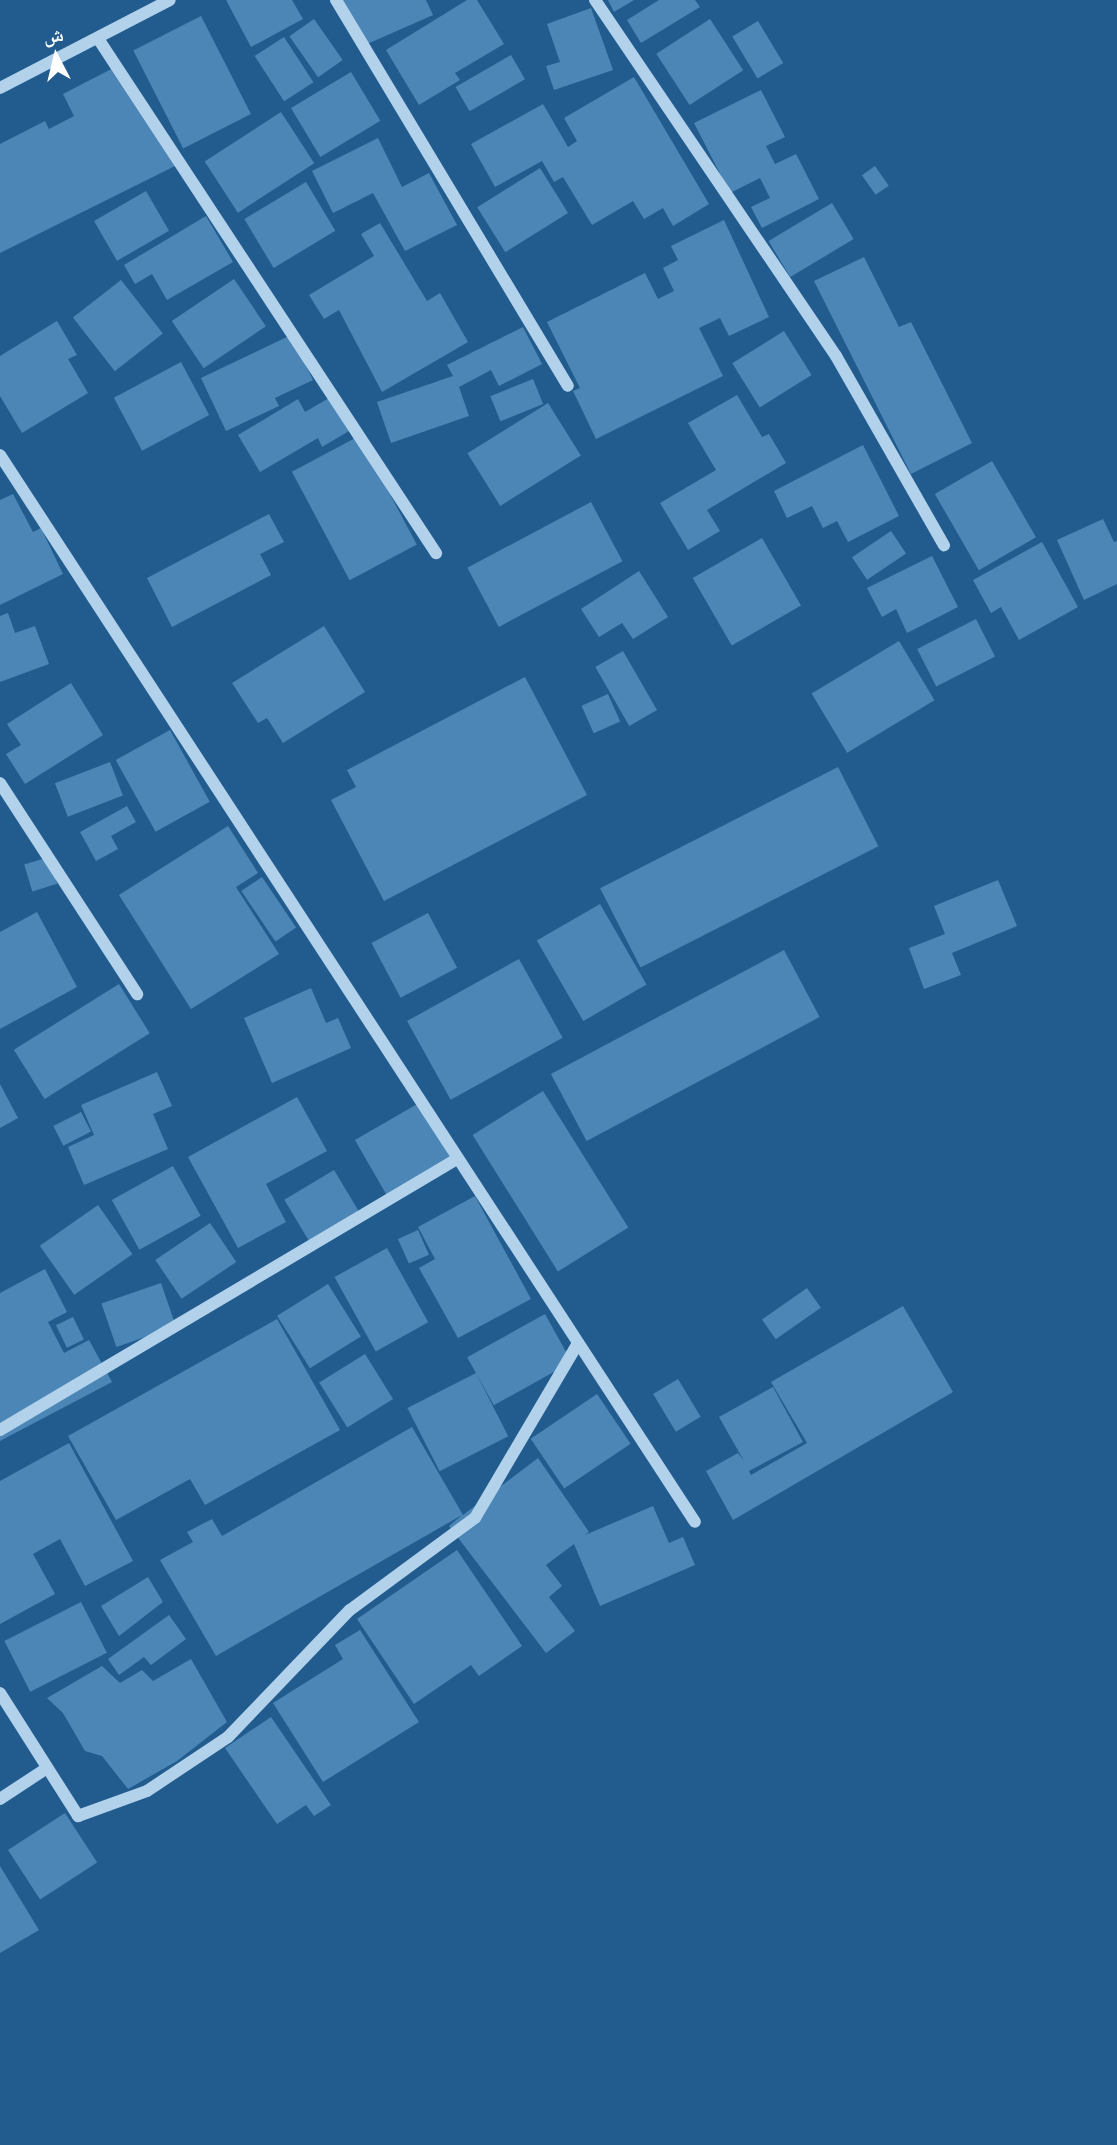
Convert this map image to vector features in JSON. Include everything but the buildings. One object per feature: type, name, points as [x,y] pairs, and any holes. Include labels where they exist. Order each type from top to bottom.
[{"type":"street","points":[[1,84],[99,40],[170,0]]},
{"type":"street","points":[[336,0],[568,386]]},
{"type":"street","points":[[596,0],[836,356],[944,545]]},
{"type":"street","points":[[99,40],[436,553]]},
{"type":"street","points":[[0,455],[695,1522]]},
{"type":"street","points":[[0,783],[136,994]]},
{"type":"street","points":[[0,1430],[457,1159]]},
{"type":"street","points":[[0,1693],[78,1816],[147,1791],[228,1737],[350,1610],[475,1518],[578,1343]]},
{"type":"street","points":[[0,1798],[47,1768]]}]
